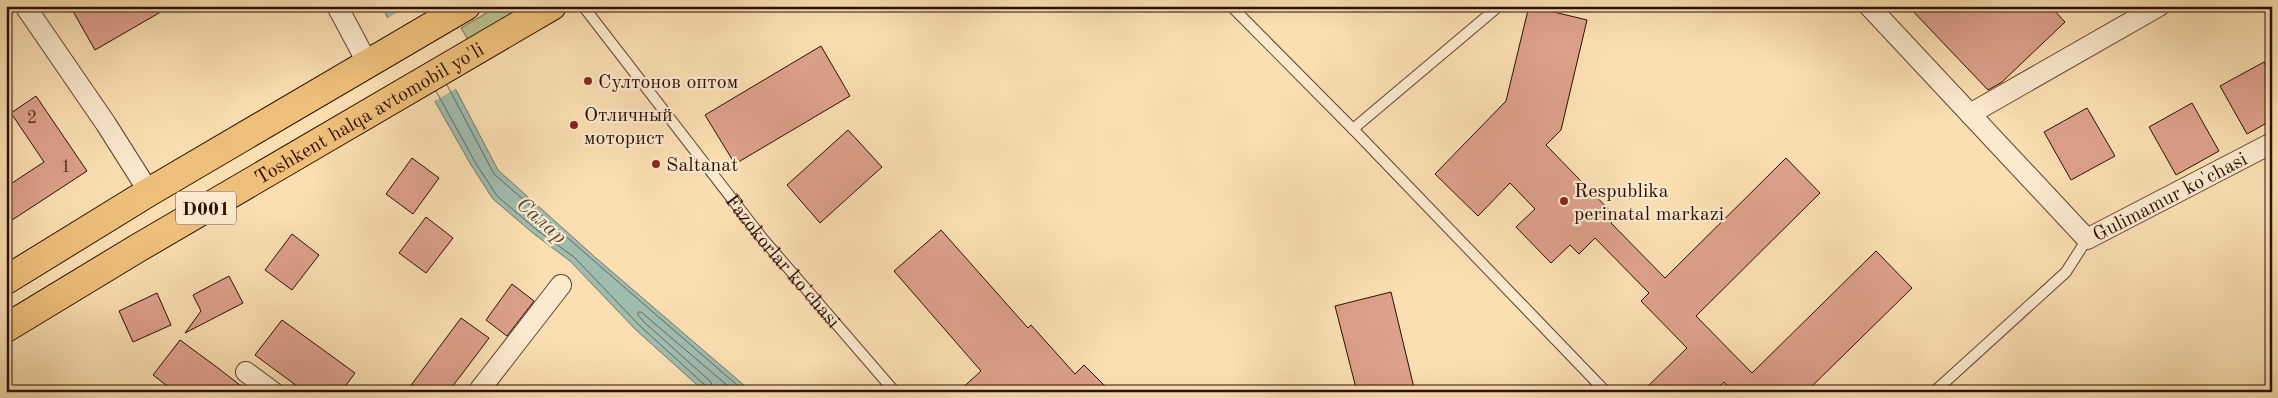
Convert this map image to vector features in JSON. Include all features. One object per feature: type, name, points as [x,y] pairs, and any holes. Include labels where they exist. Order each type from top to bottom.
[{"type":"highway","name":"Toshkent halqa avtomobil yo'li","points":[[6,328],[138,248],[552,6]]},
{"type":"highway","name":"D001","points":[[6,280],[149,192],[457,12]]},
{"type":"street","points":[[25,6],[106,124],[149,192]]},
{"type":"street","points":[[337,6],[377,59]]},
{"type":"street","name":"Gulimamur ko'chasi","points":[[1868,6],[2087,239],[2272,143]]},
{"type":"street","points":[[1970,114],[2159,6]]},
{"type":"street","points":[[478,392],[561,285]]},
{"type":"street","points":[[246,372],[273,392]]},
{"type":"lane","name":"Fazokorlar ko'chasi","points":[[583,6],[763,239],[895,392]]},
{"type":"lane","points":[[1231,6],[1353,129],[1606,392]]},
{"type":"lane","points":[[1353,129],[1498,6]]},
{"type":"lane","points":[[1934,392],[2066,272],[2087,239]]},
{"type":"green space","points":[[498,6],[528,6],[469,41],[461,28]]},
{"type":"water","name":"Салар","points":[[381,6],[412,6],[498,170],[596,258],[752,392],[705,392],[636,330],[570,261],[534,234],[493,199],[471,165]]},
{"type":"pier","points":[[409,6],[415,6],[457,88],[433,102],[386,19]]},
{"type":"building","points":[[70,6],[171,6],[95,50]]},
{"type":"building","name":"Respublika perinatal markazi","points":[[1529,6],[1587,20],[1561,130],[1546,145],[1616,217],[1611,223],[1665,278],[1786,158],[1820,193],[1696,316],[1752,373],[1876,251],[1912,288],[1806,392],[1732,392],[1724,382],[1714,392],[1642,392],[1687,348],[1641,301],[1649,293],[1595,238],[1579,254],[1570,245],[1551,263],[1516,227],[1535,209],[1510,183],[1478,216],[1435,174],[1506,101]]},
{"type":"building","points":[[1908,6],[2050,6],[2065,22],[2002,82],[1988,90]]},
{"type":"building","points":[[821,46],[850,96],[735,164],[705,115]]},
{"type":"building","points":[[2264,62],[2272,76],[2272,120],[2247,134],[2220,86]]},
{"type":"building","points":[[36,96],[87,171],[6,224],[6,187],[44,162],[11,113]]},
{"type":"building","points":[[2192,103],[2219,151],[2176,175],[2149,127]]},
{"type":"building","points":[[2087,108],[2115,156],[2071,180],[2044,132]]},
{"type":"building","points":[[848,130],[882,167],[820,223],[787,185]]},
{"type":"building","points":[[412,158],[439,178],[413,214],[386,194]]},
{"type":"building","points":[[426,217],[453,238],[426,273],[399,253]]},
{"type":"building","points":[[941,230],[1028,328],[1031,325],[1075,374],[1084,365],[1111,392],[958,392],[981,371],[894,271]]},
{"type":"building","points":[[292,234],[319,255],[292,290],[265,270]]},
{"type":"building","points":[[229,276],[243,303],[185,333],[201,311],[193,295]]},
{"type":"building","points":[[512,284],[534,301],[507,336],[486,320]]},
{"type":"building","points":[[1391,292],[1415,392],[1357,392],[1335,306]]},
{"type":"building","points":[[157,293],[171,325],[133,342],[119,311]]},
{"type":"building","points":[[461,318],[489,338],[448,392],[406,392]]},
{"type":"building","points":[[282,320],[355,373],[341,392],[305,392],[255,355]]},
{"type":"building","points":[[180,340],[249,392],[175,392],[153,375]]},
{"type":"place","name":"Султонов оптом","points":[[588,81]]},
{"type":"place","name":"Отличный моторист","points":[[574,125]]},
{"type":"place","name":"Saltanat","points":[[656,164]]},
{"type":"place","name":"Respublika perinatal markazi","points":[[1564,201]]}]
